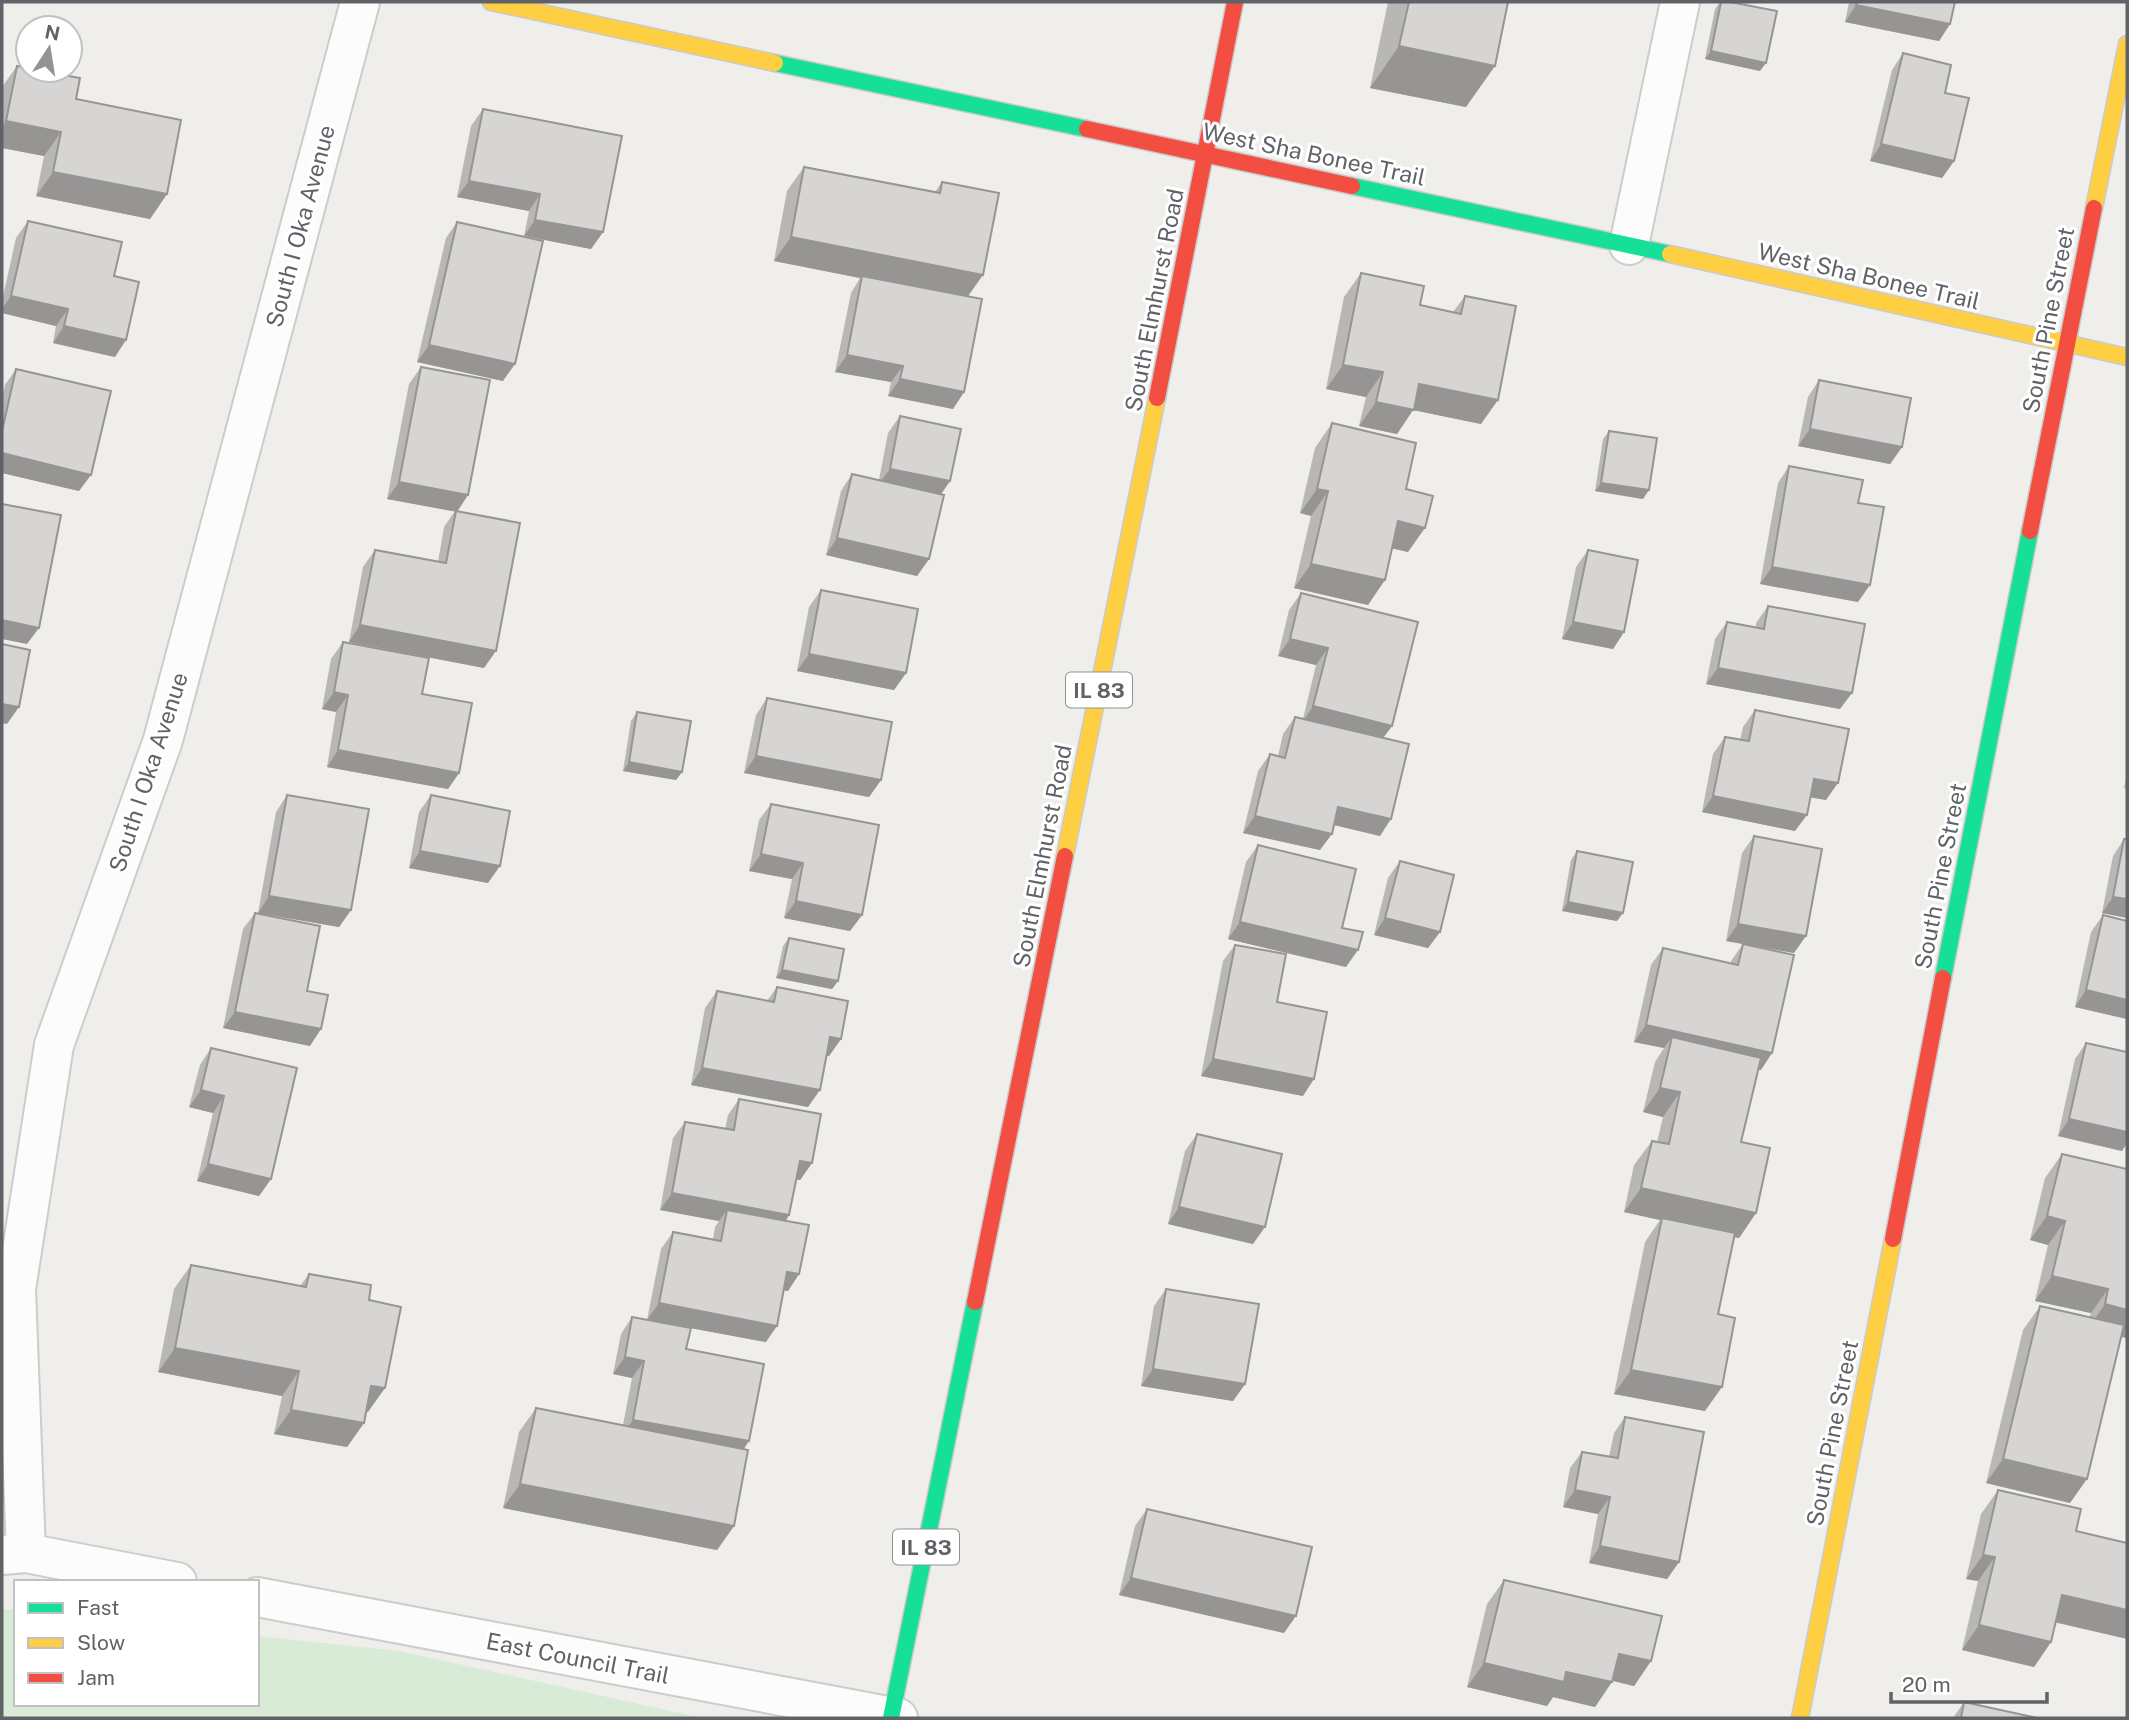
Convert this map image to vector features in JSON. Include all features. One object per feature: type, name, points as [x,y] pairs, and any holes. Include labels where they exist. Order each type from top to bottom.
[{"type":"street","name":"South I Oka Avenue","points":[[14,1554],[16,1289],[54,1045],[163,740],[360,2]]},
{"type":"street","name":"West Sha Bonee Trail","points":[[491,2],[1629,245],[2127,357]]},
{"type":"street","name":"South Elmhurst Road","points":[[894,1718],[1235,2]]},
{"type":"street","points":[[1629,245],[1680,2]]},
{"type":"street","name":"South Pine Street","points":[[1800,1718],[2066,343],[2127,44]]},
{"type":"street","points":[[14,1554],[165,1580]]},
{"type":"street","name":"East Council Trail","points":[[259,1597],[894,1718]]},
{"type":"green space","points":[[2,1609],[14,1610],[14,1706],[259,1706],[259,1636],[399,1651],[702,1718],[2,1718]]},
{"type":"building","points":[[1409,2],[1508,2],[1495,66],[1399,46]]},
{"type":"building","points":[[1721,2],[1777,11],[1766,63],[1711,51]]},
{"type":"building","points":[[1857,2],[1955,2],[1950,24],[1856,5]]},
{"type":"building","points":[[1903,53],[1951,65],[1945,93],[1969,98],[1954,161],[1881,144]]},
{"type":"building","points":[[14,81],[14,84],[79,84],[76,99],[181,120],[167,194],[53,172],[61,132],[6,121]]},
{"type":"building","points":[[483,109],[622,136],[603,232],[535,220],[540,194],[469,181]]},
{"type":"building","points":[[804,167],[940,193],[942,182],[999,193],[983,275],[791,237]]},
{"type":"building","points":[[28,221],[122,242],[114,276],[139,282],[126,340],[64,326],[68,309],[11,296]]},
{"type":"building","points":[[457,222],[543,241],[515,364],[429,345]]},
{"type":"building","points":[[1361,273],[1424,286],[1420,305],[1461,314],[1465,296],[1516,306],[1498,400],[1419,384],[1414,410],[1376,402],[1383,372],[1343,365]]},
{"type":"building","points":[[862,276],[982,299],[964,392],[900,379],[903,366],[847,355]]},
{"type":"building","points":[[421,367],[490,380],[468,495],[399,482]]},
{"type":"building","points":[[16,369],[111,391],[91,475],[2,453],[2,431]]},
{"type":"building","points":[[1819,380],[1911,398],[1902,447],[1810,429]]},
{"type":"building","points":[[900,416],[961,429],[950,481],[890,469]]},
{"type":"building","points":[[1332,423],[1416,443],[1406,489],[1433,496],[1425,528],[1398,521],[1385,580],[1311,564],[1328,491],[1317,489]]},
{"type":"building","points":[[1609,431],[1657,438],[1649,490],[1601,483]]},
{"type":"building","points":[[1789,466],[1863,480],[1858,503],[1884,507],[1870,585],[1772,567]]},
{"type":"building","points":[[852,474],[944,495],[929,559],[837,538]]},
{"type":"building","points":[[2,504],[61,515],[39,628],[2,620]]},
{"type":"building","points":[[456,511],[520,523],[496,651],[360,625],[375,550],[446,563]]},
{"type":"building","points":[[1588,550],[1638,560],[1624,632],[1573,622]]},
{"type":"building","points":[[821,590],[918,609],[906,673],[809,654]]},
{"type":"building","points":[[1301,593],[1418,622],[1392,726],[1313,706],[1328,648],[1290,639]]},
{"type":"building","points":[[1768,606],[1865,624],[1852,693],[1718,668],[1727,622],[1764,629]]},
{"type":"building","points":[[343,642],[429,658],[422,694],[472,703],[459,773],[338,750],[348,695],[334,692]]},
{"type":"building","points":[[2,644],[30,650],[19,707],[2,704]]},
{"type":"building","points":[[767,698],[892,722],[881,780],[756,756]]},
{"type":"building","points":[[1755,710],[1849,729],[1838,783],[1814,779],[1807,815],[1713,796],[1725,737],[1749,741]]},
{"type":"building","points":[[637,712],[691,721],[682,772],[629,762]]},
{"type":"building","points":[[1295,717],[1409,744],[1391,819],[1338,807],[1332,834],[1255,816],[1270,754],[1285,758]]},
{"type":"building","points":[[287,795],[369,809],[351,910],[269,896]]},
{"type":"building","points":[[431,795],[510,811],[500,866],[420,851]]},
{"type":"building","points":[[771,804],[879,825],[862,915],[796,901],[803,863],[761,854]]},
{"type":"building","points":[[1754,836],[1822,849],[1806,936],[1738,924]]},
{"type":"building","points":[[2124,839],[2127,839],[2127,899],[2113,897]]},
{"type":"building","points":[[1258,845],[1356,869],[1342,928],[1363,932],[1358,950],[1240,922]]},
{"type":"building","points":[[1577,851],[1633,862],[1623,913],[1568,902]]},
{"type":"building","points":[[1400,861],[1454,875],[1440,932],[1385,918]]},
{"type":"building","points":[[255,913],[320,926],[307,991],[328,995],[321,1029],[235,1012]]},
{"type":"building","points":[[2103,915],[2127,921],[2127,1000],[2086,990]]},
{"type":"building","points":[[789,938],[844,949],[838,981],[782,970]]},
{"type":"building","points":[[1743,944],[1794,955],[1772,1053],[1646,1025],[1663,948],[1738,965]]},
{"type":"building","points":[[1235,945],[1286,954],[1277,1002],[1327,1012],[1314,1079],[1213,1059]]},
{"type":"building","points":[[777,987],[848,1001],[841,1039],[830,1037],[820,1090],[702,1068],[717,991],[774,1002]]},
{"type":"building","points":[[1672,1037],[1761,1058],[1741,1142],[1770,1148],[1756,1213],[1641,1188],[1652,1141],[1669,1144],[1680,1092],[1660,1088]]},
{"type":"building","points":[[2086,1043],[2127,1052],[2127,1132],[2069,1119]]},
{"type":"building","points":[[211,1048],[297,1068],[271,1179],[208,1164],[224,1096],[201,1090]]},
{"type":"building","points":[[739,1099],[821,1114],[812,1163],[800,1161],[789,1215],[672,1193],[685,1122],[734,1130]]},
{"type":"building","points":[[1197,1134],[1282,1154],[1265,1227],[1179,1207]]},
{"type":"building","points":[[2062,1154],[2127,1169],[2127,1310],[2105,1304],[2108,1289],[2052,1276],[2065,1221],[2047,1216]]},
{"type":"building","points":[[727,1210],[809,1225],[799,1274],[787,1272],[777,1326],[659,1303],[673,1232],[721,1241]]},
{"type":"building","points":[[1662,1218],[1735,1233],[1718,1314],[1735,1318],[1722,1387],[1631,1370]]},
{"type":"building","points":[[191,1265],[306,1287],[309,1274],[371,1285],[369,1300],[401,1307],[385,1388],[371,1386],[364,1423],[291,1410],[299,1371],[175,1348]]},
{"type":"building","points":[[1166,1289],[1259,1304],[1245,1384],[1153,1369]]},
{"type":"building","points":[[2040,1306],[2124,1325],[2087,1479],[2003,1459]]},
{"type":"building","points":[[632,1317],[691,1328],[686,1349],[764,1364],[749,1441],[633,1420],[644,1361],[625,1357]]},
{"type":"building","points":[[536,1408],[748,1450],[734,1526],[520,1484]]},
{"type":"building","points":[[1625,1417],[1704,1432],[1679,1562],[1600,1546],[1610,1497],[1575,1490],[1582,1452],[1618,1458]]},
{"type":"building","points":[[1998,1490],[2081,1509],[2076,1531],[2127,1543],[2127,1610],[2062,1595],[2051,1642],[1979,1625],[1995,1557],[1983,1555]]},
{"type":"building","points":[[1147,1509],[1312,1547],[1296,1616],[1131,1578]]},
{"type":"building","points":[[1504,1580],[1662,1616],[1651,1661],[1619,1654],[1612,1682],[1566,1672],[1564,1682],[1484,1663]]},
{"type":"building","points":[[1964,1702],[2037,1718],[1961,1718]]},
{"type":"traffic: fast","points":[[775,63],[1087,129]]},
{"type":"traffic: fast","points":[[1352,186],[1670,254]]},
{"type":"traffic: fast","points":[[1943,978],[2030,531]]},
{"type":"traffic: fast","points":[[891,1718],[975,1302]]},
{"type":"traffic: slow","points":[[491,2],[775,63]]},
{"type":"traffic: slow","points":[[2094,208],[2127,44]]},
{"type":"traffic: slow","points":[[1670,254],[2127,357]]},
{"type":"traffic: slow","points":[[1065,856],[1157,398]]},
{"type":"traffic: slow","points":[[1800,1718],[1893,1239]]},
{"type":"traffic: jam","points":[[1157,398],[1235,2]]},
{"type":"traffic: jam","points":[[1087,129],[1352,186]]},
{"type":"traffic: jam","points":[[2030,531],[2094,208]]},
{"type":"traffic: jam","points":[[975,1302],[1065,856]]},
{"type":"traffic: jam","points":[[1893,1239],[1943,978]]}]
